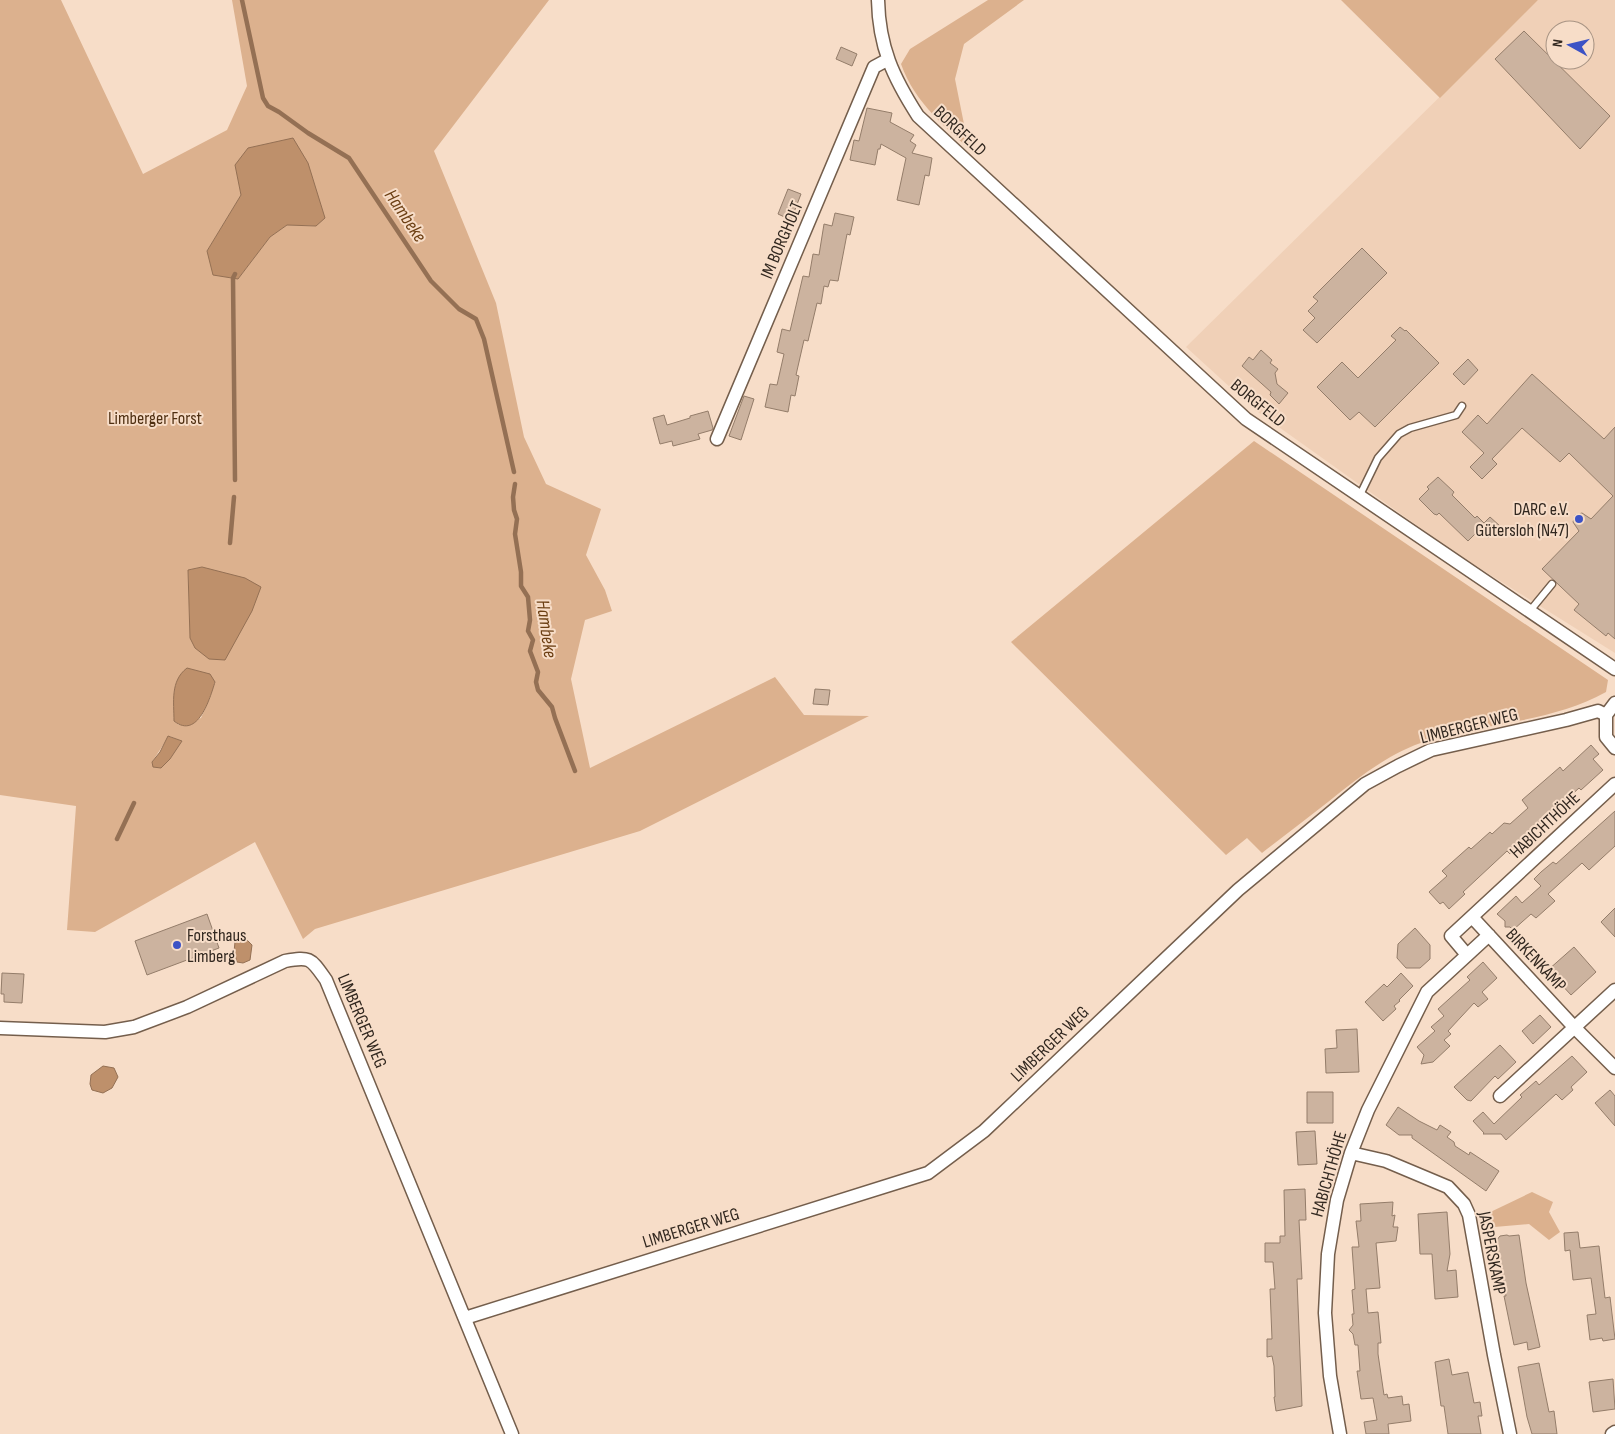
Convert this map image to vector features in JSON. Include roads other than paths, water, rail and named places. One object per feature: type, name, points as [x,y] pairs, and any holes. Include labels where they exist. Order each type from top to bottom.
[{"type":"street","name":"BORGFELD","points":[[878,0],[878,17],[887,60],[898,85],[918,116],[1246,419],[1615,669]]},
{"type":"street","name":"IM BORGHOLT","points":[[717,439],[874,67],[887,60]]},
{"type":"street","points":[[1615,703],[1606,715],[1606,737],[1615,748]]},
{"type":"street","name":"LIMBERGER WEG","points":[[465,1318],[928,1173],[984,1131],[1238,890],[1365,784],[1431,750],[1598,711],[1606,715]]},
{"type":"street","name":"HABICHTHÖHE","points":[[1467,955],[1450,936],[1615,784]]},
{"type":"street","name":"BIRKENKAMP","points":[[1472,917],[1574,1028],[1615,1068]]},
{"type":"street","name":"HABICHTHÖHE","points":[[1340,1434],[1330,1376],[1325,1313],[1328,1254],[1336,1200],[1351,1153],[1368,1110],[1427,992],[1489,935]]},
{"type":"street","name":"LIMBERGER WEG","points":[[0,1028],[105,1032],[134,1027],[188,1007],[285,961],[302,958],[314,962],[326,980],[512,1434]]},
{"type":"street","points":[[1500,1096],[1615,990]]},
{"type":"street","name":"JASPERSKAMP","points":[[1351,1153],[1386,1161],[1448,1187],[1464,1204],[1470,1215],[1494,1355],[1510,1434]]},
{"type":"lane","points":[[1359,497],[1378,458],[1399,434],[1410,428],[1456,414],[1462,406]]},
{"type":"lane","points":[[1529,612],[1552,584]]},
{"type":"waterway","name":"Hambeke","points":[[242,0],[263,98],[268,106],[349,158],[431,281],[459,309],[476,319],[484,339],[514,472]]},
{"type":"waterway","name":"Hambeke","points":[[235,274],[233,278],[235,480]]},
{"type":"waterway","name":"Hambeke","points":[[515,484],[513,497],[517,519],[515,534],[521,572],[521,586],[528,597],[530,620],[528,631],[533,640],[530,651],[538,672],[536,682],[538,690],[552,707],[575,771]]},
{"type":"waterway","name":"Hambeke","points":[[230,543],[234,497]]},
{"type":"waterway","name":"Hambeke","points":[[117,839],[134,803]]},
{"type":"place","name":"DARC e.V. Gütersloh (N47)","points":[[1579,519]]},
{"type":"place","name":"Forsthaus Limberg","points":[[177,945]]},
{"type":"park label","name":"Limberger Forst","points":[[155,418]]}]
